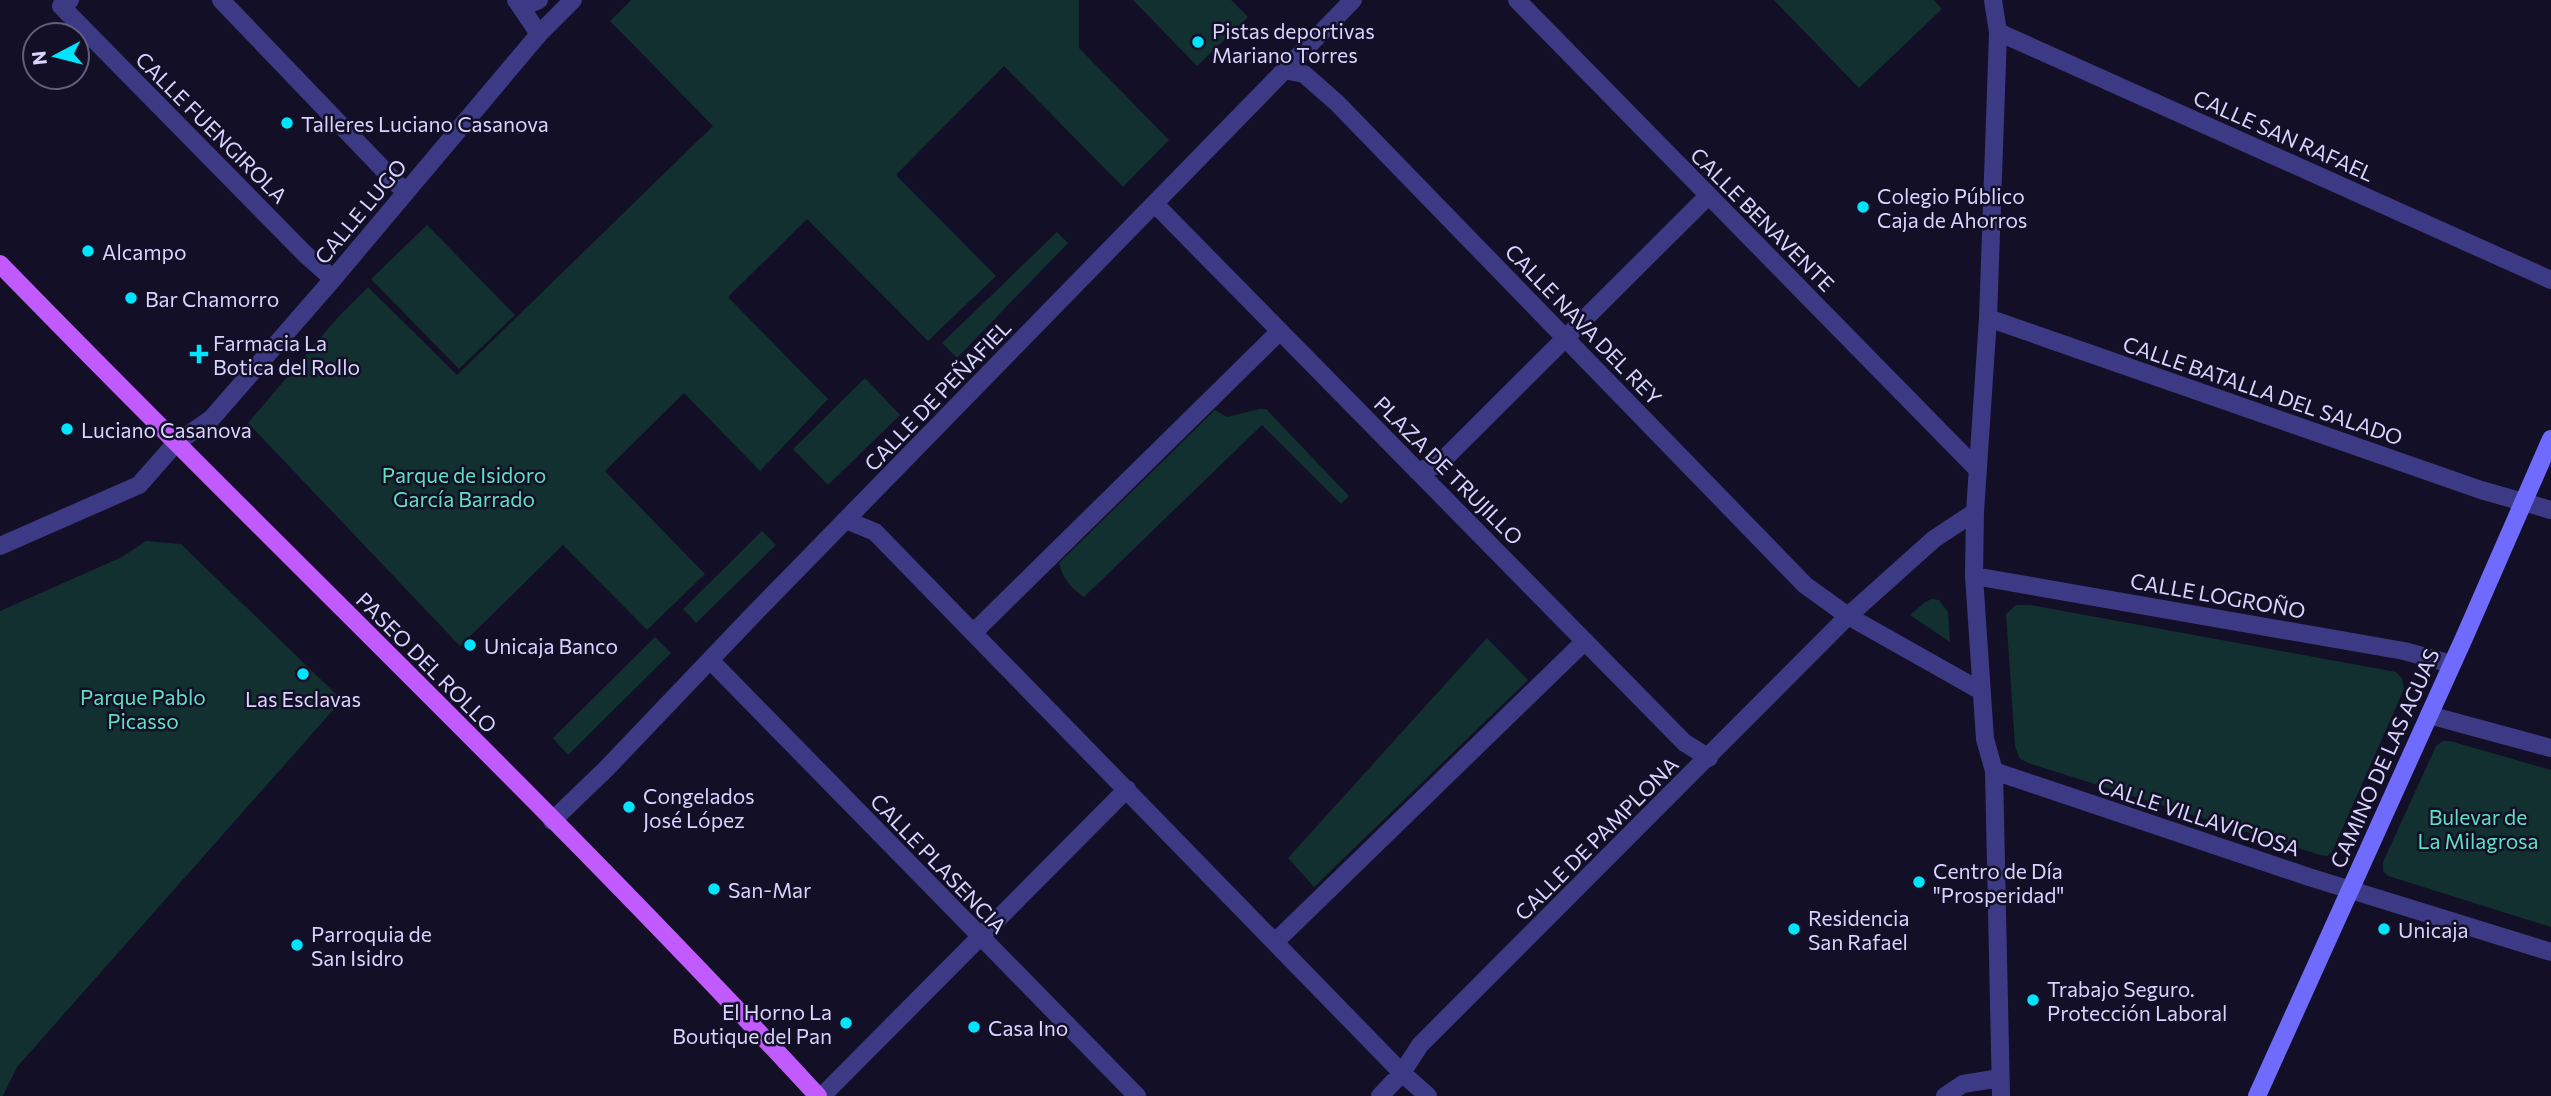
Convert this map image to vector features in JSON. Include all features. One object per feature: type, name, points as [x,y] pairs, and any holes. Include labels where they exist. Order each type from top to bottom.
[{"type":"main road","name":"PASEO DEL ROLLO","points":[[0,264],[175,444],[552,821],[820,1096]]},
{"type":"main road","name":"CAMINO DE LAS AGUAS","points":[[2257,1096],[2551,439]]},
{"type":"street","points":[[221,0],[405,192]]},
{"type":"street","points":[[539,0],[519,3],[539,34]]},
{"type":"street","name":"CALLE LUGO","points":[[0,546],[139,485],[175,444],[212,418],[539,34],[573,0]]},
{"type":"street","name":"CALLE DE PEÑAFIEL","points":[[552,821],[607,768],[1353,0]]},
{"type":"street","name":"CALLE BENAVENTE","points":[[1517,0],[1977,469]]},
{"type":"street","points":[[1945,1096],[1963,1084],[2000,1087],[1994,771],[1985,739],[1974,576],[1977,469],[1988,318],[1998,32],[1993,0]]},
{"type":"street","name":"CALLE FUENGIROLA","points":[[65,3],[333,279]]},
{"type":"street","name":"CALLE SAN RAFAEL","points":[[1998,32],[2551,279]]},
{"type":"street","name":"CALLE NAVA DEL REY","points":[[1284,70],[1304,74],[1328,94],[1805,585],[1848,616]]},
{"type":"street","points":[[1417,471],[1438,465],[1708,195]]},
{"type":"street","name":"PLAZA DE TRUJILLO","points":[[1155,204],[1674,732],[1685,743],[1709,758]]},
{"type":"street","name":"CALLE BATALLA DEL SALADO","points":[[1988,318],[2523,504],[2551,510]]},
{"type":"street","points":[[973,633],[1280,331]]},
{"type":"street","name":"CALLE DE PAMPLONA","points":[[1380,1096],[1402,1073],[1420,1045],[1848,616],[1934,538],[1975,512]]},
{"type":"street","points":[[846,520],[875,532],[1402,1073],[1428,1096]]},
{"type":"street","name":"CALLE LOGROÑO","points":[[1974,576],[2404,651],[2452,664]]},
{"type":"street","points":[[1848,616],[1981,691]]},
{"type":"street","points":[[1275,942],[1585,641]]},
{"type":"street","name":"CALLE PLASENCIA","points":[[710,660],[1137,1096]]},
{"type":"street","points":[[2429,715],[2551,748]]},
{"type":"street","name":"CALLE VILLAVICIOSA","points":[[1994,771],[2350,890],[2551,952]]},
{"type":"street","points":[[820,1096],[981,938],[1127,789]]},
{"type":"green space","name":"Parque de Isidoro García Barrado","points":[[631,0],[1079,0],[1079,48],[1169,140],[1123,187],[1004,66],[896,175],[996,276],[928,341],[807,219],[728,297],[828,399],[760,471],[684,393],[605,471],[705,574],[647,630],[563,545],[460,646],[248,423],[339,316],[368,287],[457,375],[713,126],[610,21]]},
{"type":"green space","name":"Pistas deportivas Mariano Torres","points":[[1133,0],[1231,0],[1248,17],[1197,66]]},
{"type":"green space","points":[[1774,0],[1934,0],[1942,9],[1859,88]]},
{"type":"green space","points":[[427,225],[515,315],[459,369],[371,279]]},
{"type":"green space","points":[[1057,232],[1068,243],[957,358],[942,343]]},
{"type":"green space","points":[[865,378],[900,415],[828,485],[793,449]]},
{"type":"green space","points":[[1266,409],[1349,496],[1341,504],[1262,425],[1084,597],[1071,586],[1059,563],[1215,410],[1227,417]]},
{"type":"green space","points":[[762,531],[776,545],[696,623],[683,609]]},
{"type":"green space","name":"Parque Pablo Picasso","points":[[146,541],[181,544],[342,700],[17,1067],[3,1096],[0,1096],[0,611],[122,557]]},
{"type":"green space","points":[[1932,599],[1939,600],[1948,612],[1950,642],[1910,615]]},
{"type":"green space","points":[[2016,605],[2030,605],[2396,672],[2402,678],[2404,689],[2332,852],[2327,856],[2320,855],[2020,759],[2015,746],[2006,614]]},
{"type":"green space","points":[[655,637],[671,653],[568,755],[553,738]]},
{"type":"green space","points":[[1487,638],[1528,680],[1314,887],[1288,858]]},
{"type":"green space","name":"Bulevar de La Milagrosa","points":[[2443,741],[2551,770],[2551,927],[2388,876],[2383,871],[2383,862],[2436,746]]},
{"type":"place","name":"Pistas deportivas Mariano Torres","points":[[1198,42]]},
{"type":"place","name":"Talleres Luciano Casanova","points":[[287,123]]},
{"type":"place","name":"Colegio Público Caja de Ahorros","points":[[1863,207]]},
{"type":"place","name":"Alcampo","points":[[88,251]]},
{"type":"place","name":"Bar Chamorro","points":[[131,298]]},
{"type":"place","name":"Farmacia La Botica del Rollo","points":[[199,354]]},
{"type":"place","name":"Luciano Casanova","points":[[67,429]]},
{"type":"place","name":"Unicaja Banco","points":[[470,645]]},
{"type":"place","name":"Las Esclavas","points":[[303,674]]},
{"type":"place","name":"Congelados José López","points":[[629,807]]},
{"type":"place","name":"Centro de Día \"Prosperidad\"","points":[[1919,882]]},
{"type":"place","name":"San-Mar","points":[[714,889]]},
{"type":"place","name":"Residencia San Rafael","points":[[1794,929]]},
{"type":"place","name":"Unicaja","points":[[2384,929]]},
{"type":"place","name":"Parroquia de San Isidro","points":[[297,945]]},
{"type":"place","name":"Trabajo Seguro. Protección Laboral","points":[[2033,1000]]},
{"type":"place","name":"El Horno La Boutique del Pan","points":[[846,1023]]},
{"type":"place","name":"Casa Ino","points":[[974,1027]]}]
